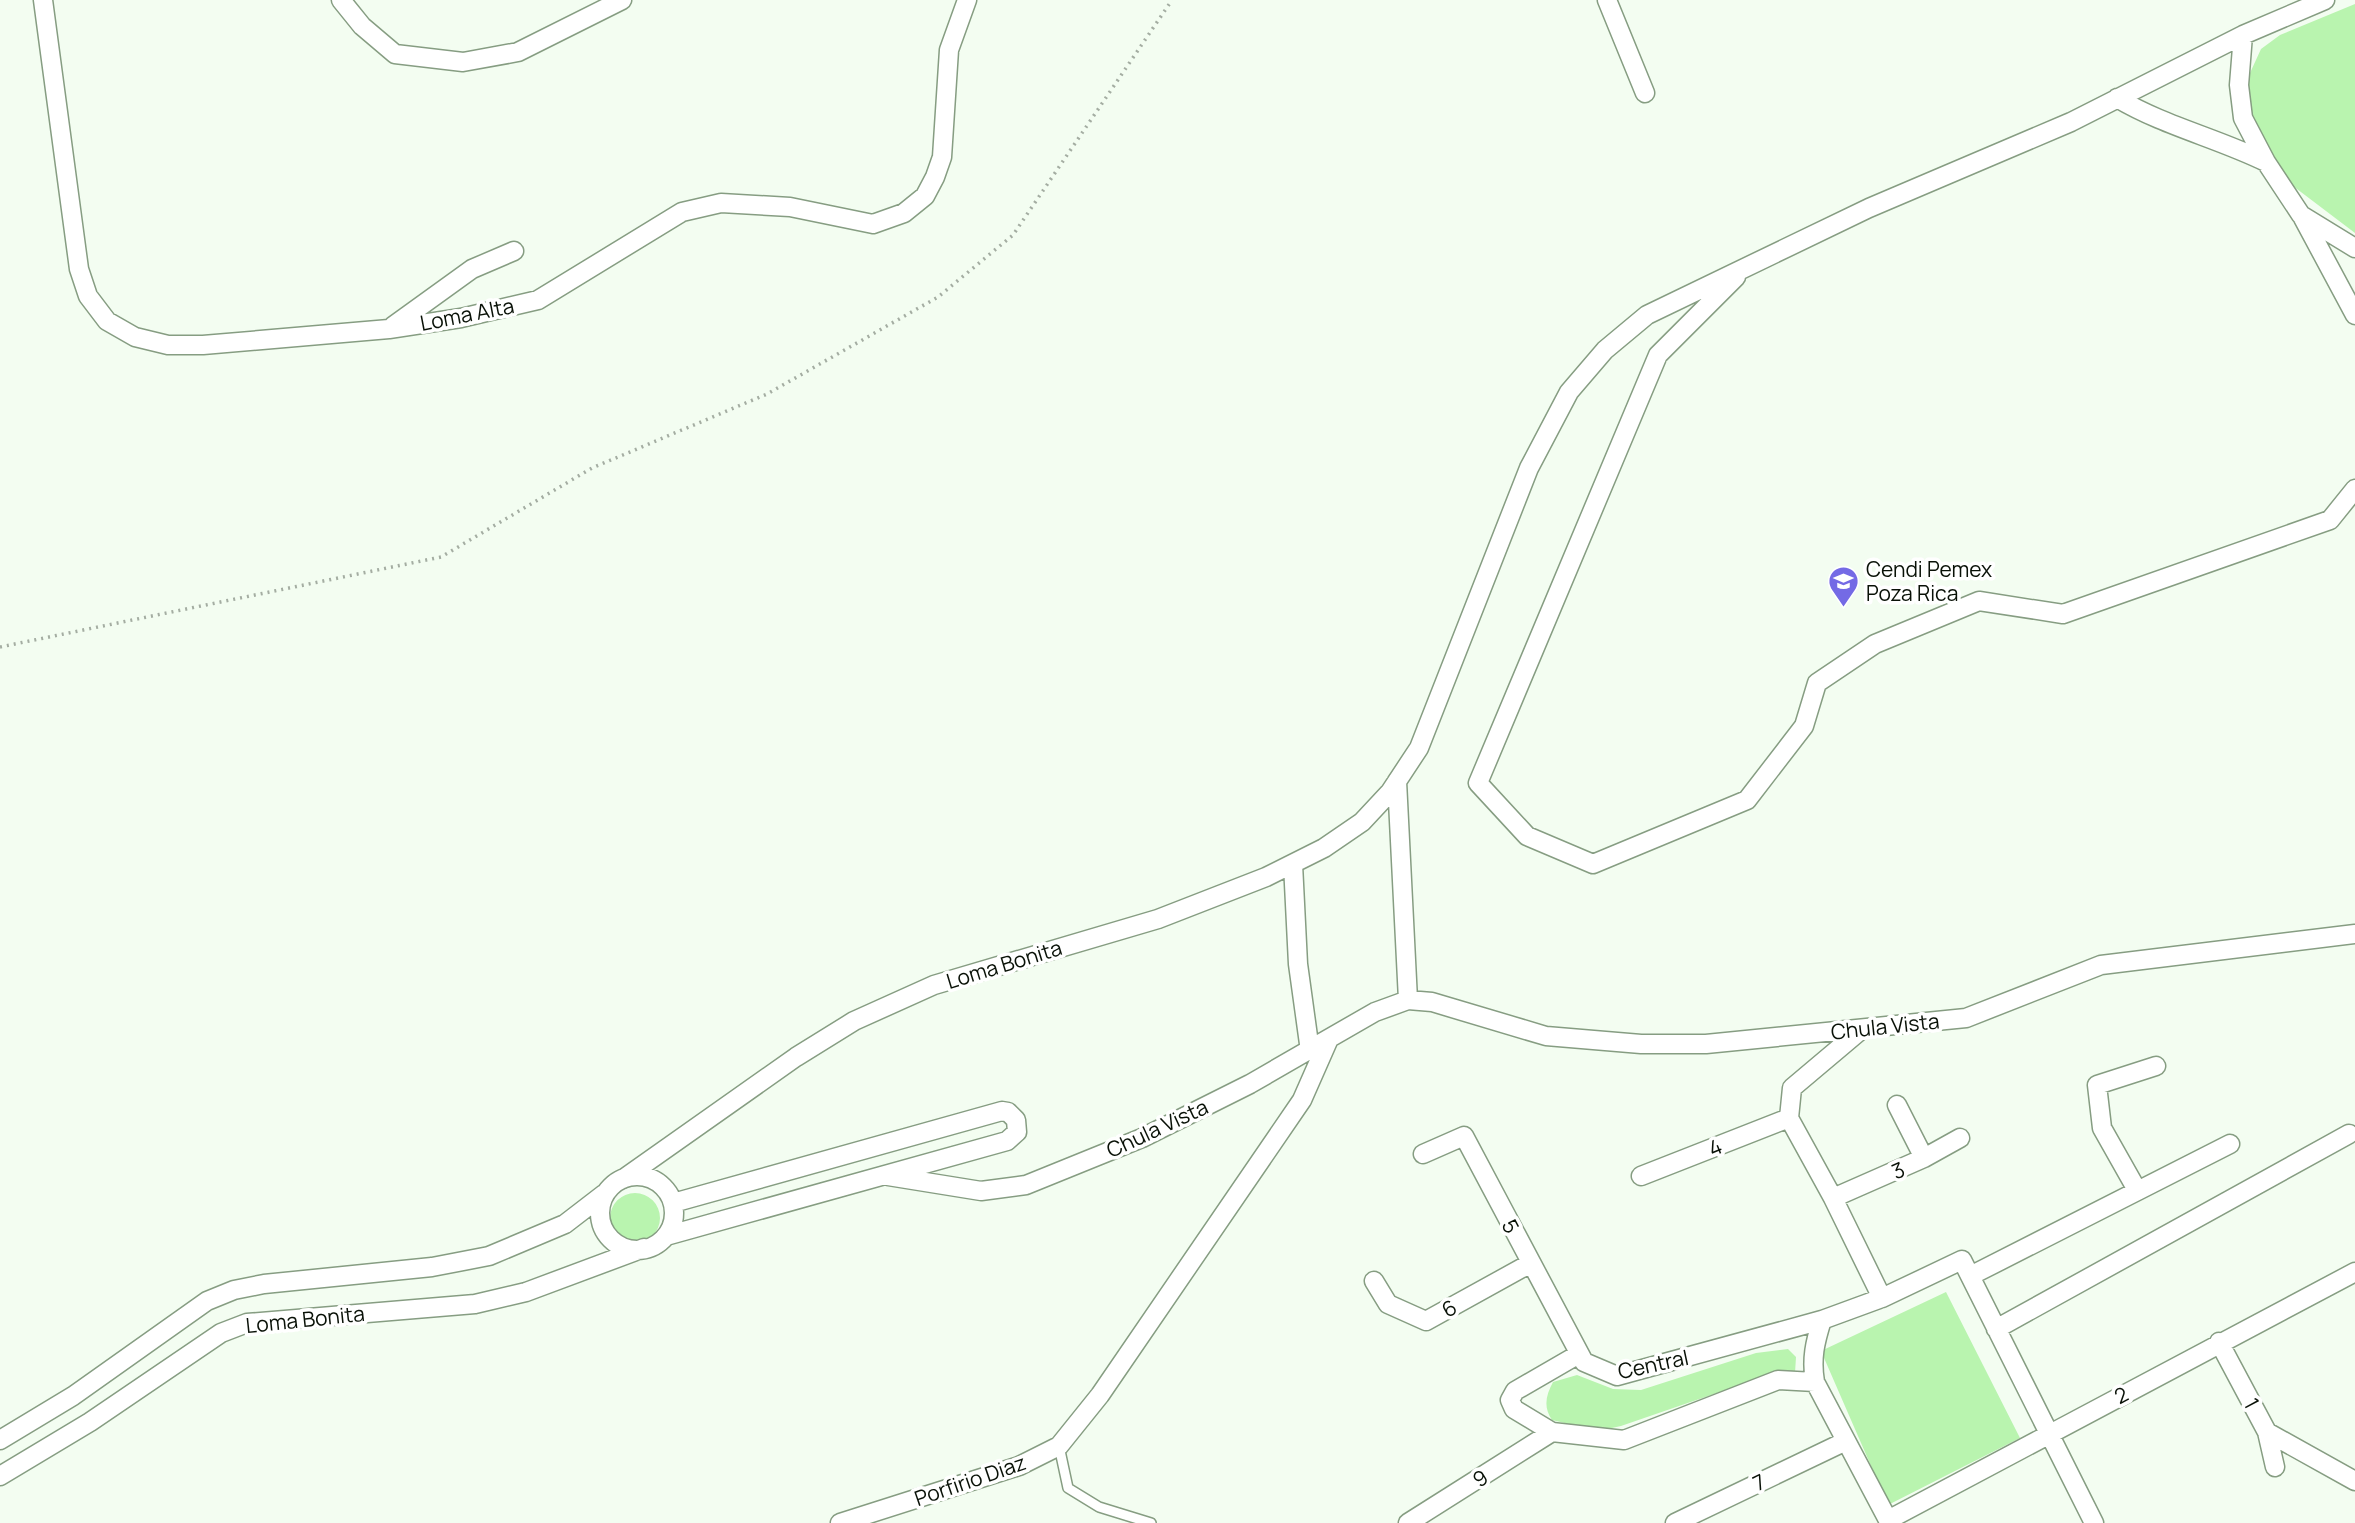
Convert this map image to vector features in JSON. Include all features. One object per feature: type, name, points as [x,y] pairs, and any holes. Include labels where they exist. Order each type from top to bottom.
[{"type":"street","name":"Loma Alta","points":[[43,0],[79,269],[88,296],[107,321],[135,337],[168,345],[203,345],[389,329],[461,318],[538,300],[682,212],[721,203],[790,207],[873,224],[904,213],[925,196],[942,157],[949,50],[967,0]]},
{"type":"street","points":[[341,0],[362,26],[395,54],[463,62],[518,52],[622,0]]},
{"type":"street","points":[[1607,0],[1645,93]]},
{"type":"street","name":"Loma Bonita","points":[[623,1179],[796,1057],[854,1021],[934,985],[1158,919],[1266,877],[1293,864],[1362,822],[1397,781],[1419,748],[1529,468],[1570,392],[1605,350],[1647,315],[1869,208],[2071,122],[2244,35],[2325,0]]},
{"type":"street","points":[[2244,35],[2239,85],[2243,118],[2266,162],[2301,215],[2355,315]]},
{"type":"street","points":[[2117,98],[2145,114],[2231,144],[2266,162]]},
{"type":"street","points":[[2301,215],[2355,248]]},
{"type":"street","points":[[389,329],[472,269],[514,251]]},
{"type":"street","points":[[1742,271],[1658,355],[1478,783],[1527,836],[1593,864],[1747,800],[1804,726],[1817,683],[1875,644],[1979,601],[2063,614],[2330,520],[2355,489]]},
{"type":"street","points":[[1397,781],[1408,1000]]},
{"type":"street","points":[[1293,864],[1297,964],[1310,1051]]},
{"type":"street","name":"Chula Vista","points":[[888,1176],[981,1191],[1026,1185],[1142,1138],[1310,1051],[1375,1012],[1408,1000],[1432,1002],[1546,1036],[1641,1044],[1706,1044],[1966,1017],[2101,965],[2355,934]]},
{"type":"street","points":[[1862,1029],[1792,1088],[1789,1118],[1833,1198],[1882,1298]]},
{"type":"street","points":[[1059,1446],[1100,1395],[1302,1100],[1328,1041]]},
{"type":"street","points":[[2137,1191],[2102,1128],[2096,1085],[2156,1066]]},
{"type":"street","points":[[1897,1105],[1924,1158]]},
{"type":"street","points":[[666,1236],[672,1227],[673,1203],[668,1192],[648,1178],[623,1179],[604,1194],[599,1216],[610,1238],[632,1248],[644,1248],[666,1236],[1007,1141],[1017,1132],[1016,1120],[1013,1115],[1002,1111],[673,1203]]},
{"type":"street","name":"4","points":[[1641,1177],[1789,1118]]},
{"type":"street","points":[[1996,1328],[2349,1134]]},
{"type":"street","name":"5","points":[[1423,1154],[1464,1136],[1579,1354]]},
{"type":"street","name":"3","points":[[1833,1198],[1924,1158],[1961,1138]]},
{"type":"street","name":"Central","points":[[1579,1354],[1584,1363],[1617,1376],[1822,1320],[1967,1268],[2137,1191],[2230,1144]]},
{"type":"street","name":"Loma Bonita","points":[[0,1440],[73,1396],[207,1301],[234,1290],[264,1284],[432,1267],[489,1256],[565,1224],[604,1194]]},
{"type":"street","name":"Loma Bonita","points":[[0,1476],[90,1422],[221,1332],[247,1323],[475,1304],[526,1293],[644,1248]]},
{"type":"street","name":"6","points":[[1374,1281],[1388,1304],[1426,1321],[1531,1263]]},
{"type":"street","points":[[1967,1268],[2094,1523]]},
{"type":"street","name":"2","points":[[1844,1442],[1888,1520],[2355,1272]]},
{"type":"street","points":[[1822,1320],[1813,1353],[1815,1382],[1844,1442]]},
{"type":"street","name":"1","points":[[2219,1342],[2267,1432],[2275,1467]]},
{"type":"street","points":[[1579,1354],[1515,1391],[1510,1400],[1514,1409],[1552,1433],[1624,1440],[1777,1380],[1815,1382]]},
{"type":"street","points":[[122,1362],[139,1388]]},
{"type":"street","points":[[2267,1432],[2355,1481]]},
{"type":"street","name":"9","points":[[1408,1523],[1552,1433]]},
{"type":"street","name":"7","points":[[1675,1523],[1844,1442]]},
{"type":"street","name":"Porfirio Diaz","points":[[840,1523],[1019,1466],[1059,1446]]},
{"type":"lane","points":[[1059,1446],[1068,1488],[1099,1507],[1152,1523]]},
{"type":"path","points":[[0,647],[441,557],[592,468],[767,394],[938,297],[1013,235],[1172,0]]},
{"type":"green space","points":[[2355,4],[2355,233],[2293,186],[2249,128],[2246,98],[2250,73],[2261,49],[2280,35]]},
{"type":"green space","points":[[635,1193],[652,1201],[660,1218],[652,1235],[635,1243],[618,1235],[610,1218],[618,1201]]},
{"type":"green space","points":[[1946,1292],[2020,1438],[1888,1505],[1821,1351]]},
{"type":"green space","points":[[1788,1349],[1796,1357],[1795,1373],[1740,1385],[1621,1426],[1598,1431],[1552,1420],[1547,1410],[1547,1396],[1553,1382],[1577,1375],[1613,1389],[1641,1390],[1756,1353]]},
{"type":"place","name":"Cendi Pemex Poza Rica","points":[[1843,608]]}]
